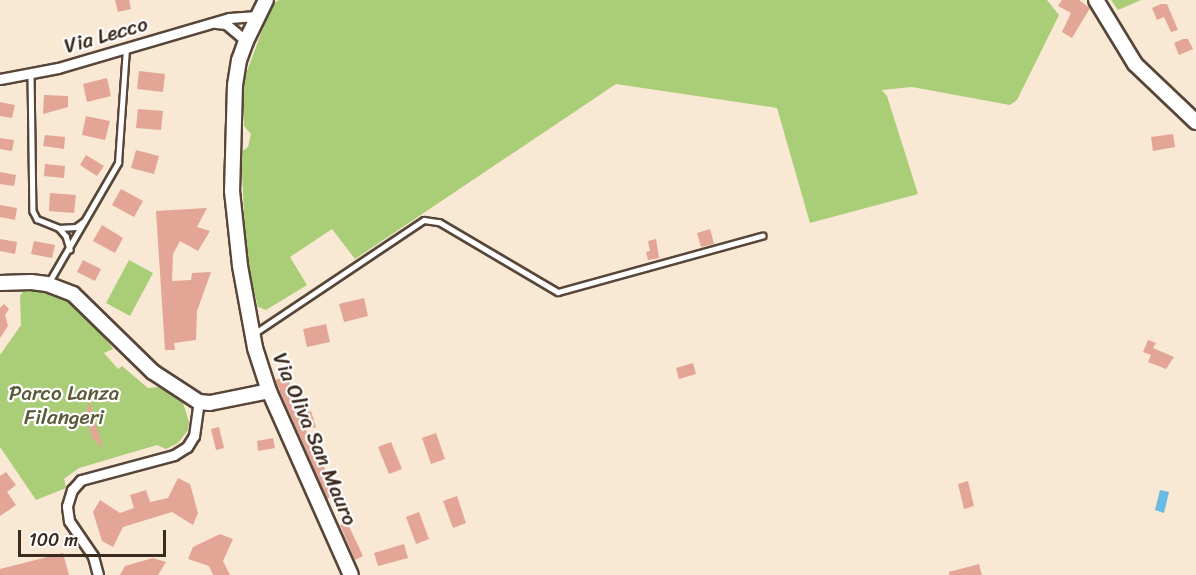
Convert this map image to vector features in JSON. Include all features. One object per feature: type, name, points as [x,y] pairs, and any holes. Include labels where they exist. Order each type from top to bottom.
[{"type":"street","name":"Via Oliva San Mauro","points":[[266,0],[246,40],[239,60],[235,84],[232,191],[240,266],[252,334],[269,391],[351,575]]},
{"type":"street","points":[[1096,0],[1136,64],[1196,122]]},
{"type":"street","name":"Via Lecco","points":[[0,79],[31,74],[238,16],[257,16]]},
{"type":"street","points":[[214,23],[226,24],[246,40]]},
{"type":"street","points":[[0,283],[47,284],[73,294],[144,366],[199,402],[210,403],[269,391]]},
{"type":"street","points":[[98,575],[93,556],[69,521],[67,506],[72,490],[81,480],[174,455],[187,447],[194,436],[199,402]]},
{"type":"lane","points":[[47,284],[113,176],[121,153],[126,48]]},
{"type":"lane","points":[[31,74],[33,211],[38,219],[59,228],[66,236],[70,249]]},
{"type":"lane","points":[[59,228],[76,227],[87,219]]},
{"type":"lane","points":[[252,334],[424,220],[439,222],[558,292],[762,236]]},
{"type":"green space","points":[[279,0],[1047,0],[1059,15],[1017,100],[1010,105],[912,87],[882,90],[887,96],[918,194],[810,223],[777,108],[616,84],[355,259],[332,229],[290,257],[307,285],[266,310],[258,307],[246,255],[241,152],[248,147],[251,134],[244,126],[243,82],[272,4]]},
{"type":"green space","points":[[1111,0],[1141,0],[1118,10]]},
{"type":"green space","points":[[129,260],[153,273],[130,316],[106,303]]},
{"type":"green space","name":"Parco Lanza Filangeri","points":[[40,289],[64,297],[80,310],[110,344],[113,349],[104,353],[118,369],[122,366],[148,388],[159,387],[182,400],[189,422],[188,430],[178,443],[166,449],[157,445],[79,468],[64,479],[66,488],[36,500],[0,447],[0,355],[21,325],[20,296],[24,290]]},
{"type":"water","points":[[1160,490],[1169,492],[1164,513],[1155,510]]},
{"type":"building","points":[[115,0],[129,0],[131,9],[118,12]]},
{"type":"building","points":[[1062,0],[1079,0],[1090,8],[1072,38],[1062,32],[1071,13],[1058,6]]},
{"type":"building","points":[[1167,4],[1178,30],[1171,32],[1164,17],[1157,20],[1152,8]]},
{"type":"building","points":[[1188,39],[1193,49],[1179,55],[1174,43]]},
{"type":"building","points":[[139,71],[165,74],[163,92],[137,89]]},
{"type":"building","points":[[107,78],[111,96],[87,102],[83,84]]},
{"type":"building","points":[[44,95],[68,96],[68,107],[43,114]]},
{"type":"building","points":[[0,102],[15,105],[12,118],[0,116]]},
{"type":"building","points":[[138,109],[163,111],[161,130],[136,128]]},
{"type":"building","points":[[86,116],[110,121],[105,140],[82,135]]},
{"type":"building","points":[[1173,134],[1175,147],[1153,151],[1151,137]]},
{"type":"building","points":[[45,135],[65,137],[64,149],[43,146]]},
{"type":"building","points":[[0,138],[14,140],[12,151],[0,149]]},
{"type":"building","points":[[136,150],[159,156],[154,174],[131,168]]},
{"type":"building","points":[[86,155],[104,166],[97,176],[80,165]]},
{"type":"building","points":[[45,164],[65,166],[64,178],[44,176]]},
{"type":"building","points":[[0,172],[16,175],[14,186],[0,184]]},
{"type":"building","points":[[121,189],[143,201],[134,217],[112,205]]},
{"type":"building","points":[[50,193],[76,195],[74,213],[49,211]]},
{"type":"building","points":[[0,205],[17,208],[15,220],[0,217]]},
{"type":"building","points":[[207,208],[197,227],[210,231],[198,251],[180,241],[173,254],[172,281],[191,280],[192,273],[211,272],[197,311],[196,340],[174,343],[175,350],[165,350],[156,211]]},
{"type":"building","points":[[102,225],[123,238],[115,253],[93,241]]},
{"type":"building","points":[[710,229],[714,244],[701,247],[697,233]]},
{"type":"building","points":[[0,239],[17,242],[15,254],[0,251]]},
{"type":"building","points":[[656,239],[659,258],[648,260],[646,252],[650,251],[648,241]]},
{"type":"building","points":[[34,241],[55,245],[52,258],[31,254]]},
{"type":"building","points":[[83,260],[101,269],[95,281],[77,272]]},
{"type":"building","points":[[364,298],[368,316],[344,322],[339,304]]},
{"type":"building","points":[[4,304],[9,309],[5,315],[8,326],[0,338],[0,308]]},
{"type":"building","points":[[326,324],[330,342],[307,347],[303,329]]},
{"type":"building","points":[[1148,340],[1156,343],[1153,348],[1174,357],[1166,369],[1148,362],[1151,355],[1143,352]]},
{"type":"building","points":[[693,363],[696,374],[679,379],[676,368]]},
{"type":"building","points":[[287,376],[301,414],[311,411],[316,427],[306,430],[337,494],[327,499],[275,380]]},
{"type":"building","points":[[89,401],[103,448],[92,438],[86,416]]},
{"type":"building","points":[[219,427],[224,448],[216,450],[211,429]]},
{"type":"building","points":[[436,433],[445,459],[431,464],[422,438]]},
{"type":"building","points":[[273,438],[275,448],[258,451],[257,441]]},
{"type":"building","points":[[391,442],[402,469],[389,474],[378,447]]},
{"type":"building","points":[[6,472],[16,485],[7,492],[16,505],[0,516],[0,476]]},
{"type":"building","points":[[178,478],[190,484],[198,513],[193,525],[172,512],[123,527],[113,547],[102,541],[93,512],[100,500],[120,513],[134,508],[130,495],[146,490],[150,502],[168,498]]},
{"type":"building","points":[[968,481],[974,506],[964,509],[958,484]]},
{"type":"building","points":[[457,496],[466,523],[453,528],[443,501]]},
{"type":"building","points":[[419,512],[429,539],[416,544],[406,517]]},
{"type":"building","points":[[347,522],[363,556],[355,560],[340,525]]},
{"type":"building","points":[[220,534],[233,539],[223,561],[230,575],[213,575],[209,566],[188,559],[193,547]]},
{"type":"building","points":[[404,544],[408,558],[378,566],[374,553]]},
{"type":"building","points":[[63,553],[69,575],[0,575],[0,569]]},
{"type":"building","points":[[153,558],[166,562],[158,575],[120,575],[125,566]]},
{"type":"building","points":[[979,564],[982,575],[949,575],[949,572]]}]
